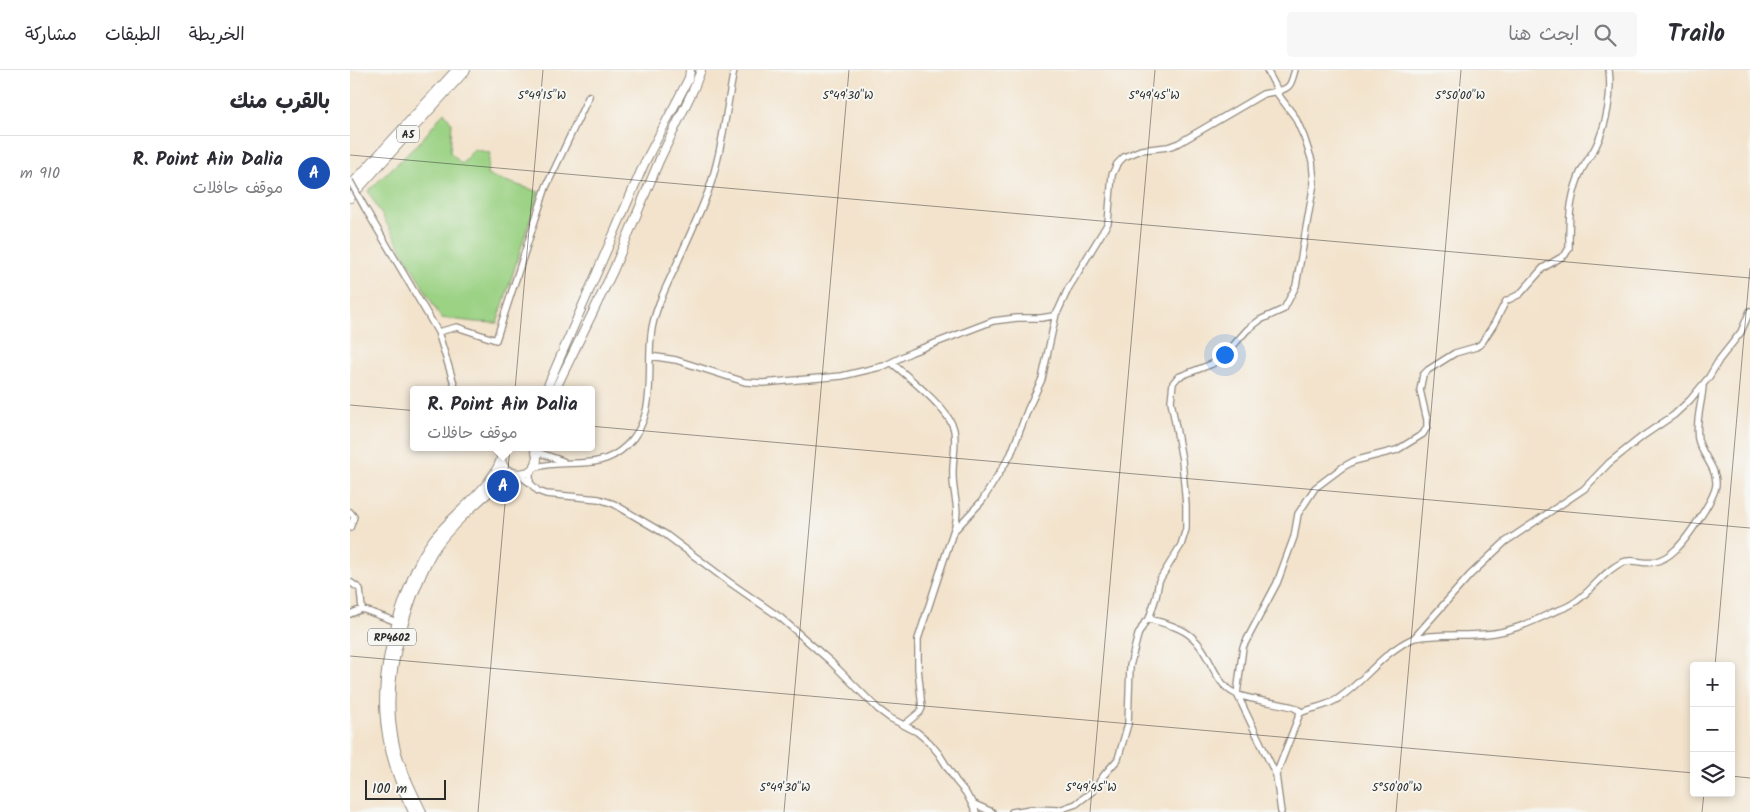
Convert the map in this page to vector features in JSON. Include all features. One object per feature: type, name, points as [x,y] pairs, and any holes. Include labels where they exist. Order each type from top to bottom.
[{"type":"highway","name":"A5","points":[[350,186],[456,70]]},
{"type":"highway","name":"A5","points":[[350,198],[466,70]]},
{"type":"highway","points":[[557,386],[612,271],[701,70]]},
{"type":"highway","points":[[548,386],[644,164],[691,73]]},
{"type":"highway","name":"RP4602","points":[[413,812],[397,776],[391,755],[384,709],[383,685],[386,664],[397,622],[421,558],[442,528],[491,478],[503,451]]},
{"type":"highway","name":"RP4602","points":[[422,812],[400,762],[394,741],[390,701],[396,648],[418,582],[432,552],[443,537],[496,485],[516,474],[532,470],[537,458],[536,451]]},
{"type":"highway","points":[[501,458],[503,466],[516,474]]},
{"type":"street","name":"RP4602","points":[[532,470],[546,464],[591,464],[609,458],[623,450],[633,439],[642,424],[647,411],[652,330],[657,309],[708,192],[720,143],[734,70]]},
{"type":"street","points":[[1012,812],[1031,809],[1059,810],[1076,804],[1094,790],[1106,771],[1118,759],[1128,724],[1130,666],[1138,634],[1149,619],[1159,581],[1182,544],[1186,529],[1182,460],[1171,401],[1172,383],[1178,377],[1212,364],[1224,356],[1247,330],[1260,320],[1284,309],[1296,286],[1314,182],[1312,162],[1295,117],[1278,95],[1278,91],[1267,70]]},
{"type":"street","points":[[954,531],[982,501],[1011,454],[1042,379],[1056,314],[1071,283],[1108,223],[1112,175],[1120,159],[1141,150],[1179,144],[1263,94],[1286,89],[1290,85],[1295,70]]},
{"type":"street","points":[[1282,812],[1276,775],[1237,694],[1243,647],[1276,583],[1294,537],[1298,514],[1309,495],[1321,483],[1354,461],[1397,450],[1423,434],[1428,420],[1420,390],[1423,375],[1455,353],[1481,344],[1506,301],[1520,294],[1546,266],[1568,252],[1569,209],[1579,175],[1596,146],[1605,121],[1610,88],[1609,70]]},
{"type":"street","points":[[438,332],[457,327],[496,340],[546,187],[589,96]]},
{"type":"street","points":[[350,181],[438,332],[455,386]]},
{"type":"street","points":[[1300,713],[1326,706],[1339,698],[1386,655],[1414,638],[1470,575],[1505,542],[1584,489],[1609,462],[1642,436],[1674,415],[1703,386],[1719,360],[1741,332],[1750,311]]},
{"type":"street","points":[[650,356],[676,360],[737,380],[755,383],[842,376],[856,374],[892,363],[912,352],[993,321],[1041,318],[1056,314]]},
{"type":"street","points":[[892,363],[945,413],[952,424],[954,438],[953,477],[958,510],[954,531],[918,639],[918,668],[922,708],[920,712],[904,725]]},
{"type":"street","points":[[1414,638],[1487,634],[1524,626],[1574,604],[1610,570],[1622,562],[1628,560],[1651,562],[1674,552],[1707,506],[1716,483],[1714,473],[1700,446],[1698,438],[1697,430],[1703,386]]},
{"type":"street","points":[[497,451],[501,458]]},
{"type":"street","name":"RP4602","points":[[539,451],[570,463]]},
{"type":"street","points":[[530,484],[532,470]]},
{"type":"street","points":[[516,474],[546,494],[599,499],[608,502],[665,534],[781,618],[818,650],[878,709],[929,742],[974,804],[992,812]]},
{"type":"street","points":[[350,512],[354,515],[350,528]]},
{"type":"street","points":[[350,582],[357,586],[361,592],[362,609]]},
{"type":"street","points":[[350,614],[362,609],[397,622]]},
{"type":"street","points":[[1149,619],[1177,628],[1191,636],[1207,656],[1218,678],[1237,694],[1298,708],[1300,713],[1276,775]]},
{"type":"street","points":[[966,793],[976,812]]},
{"type":"green space","points":[[444,112],[452,123],[450,152],[462,164],[474,149],[490,153],[487,175],[539,192],[497,323],[441,318],[368,191],[420,142]]},
{"type":"place","name":"R. Point Ain Dalia","points":[[503,486]]}]
